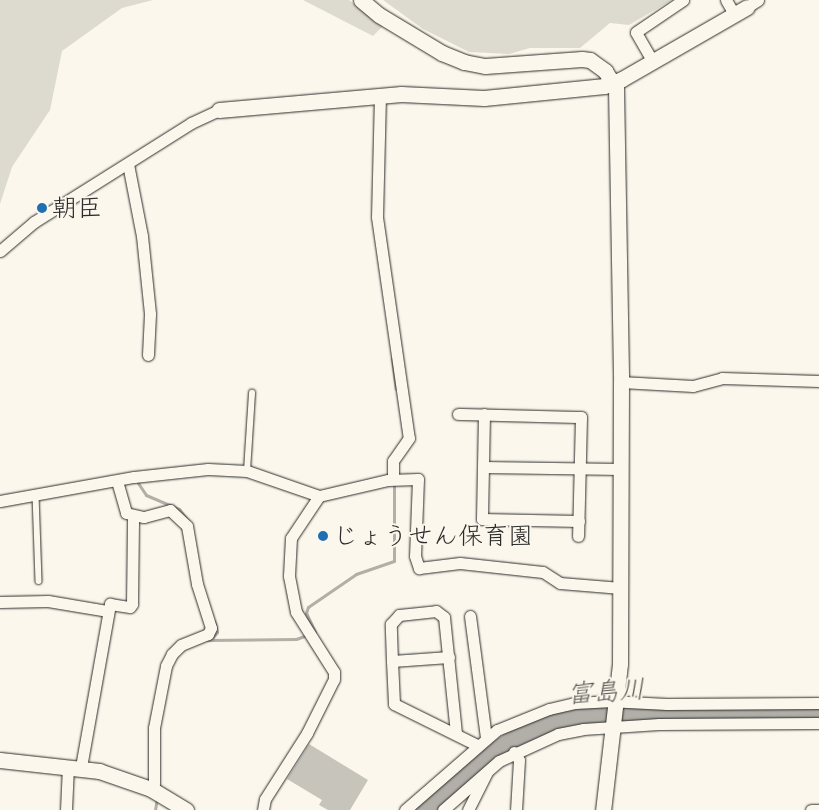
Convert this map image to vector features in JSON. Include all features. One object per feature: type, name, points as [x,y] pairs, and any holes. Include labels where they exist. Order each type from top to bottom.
[{"type":"street","points":[[361,0],[379,15],[442,53],[464,62],[485,66],[582,59],[596,64],[614,83],[621,382],[621,588],[617,703],[602,810]]},
{"type":"street","points":[[653,62],[636,32],[683,0]]},
{"type":"street","points":[[726,0],[746,7]]},
{"type":"street","points":[[0,251],[34,222],[192,123],[219,110],[380,96],[484,98],[583,90],[614,83],[746,7]]},
{"type":"street","points":[[380,96],[377,217],[409,438],[393,461],[393,479]]},
{"type":"street","points":[[128,164],[142,236],[150,314],[148,355]]},
{"type":"street","points":[[621,382],[693,386],[722,378],[819,381]]},
{"type":"street","points":[[458,414],[582,417],[582,468],[578,536]]},
{"type":"street","points":[[484,414],[482,519],[579,521]]},
{"type":"street","points":[[483,467],[621,469]]},
{"type":"street","points":[[0,501],[117,481],[208,469],[247,471],[319,496],[393,479],[418,479],[415,556],[418,568],[460,563],[543,572],[560,583],[621,588]]},
{"type":"street","points":[[66,810],[110,604],[130,607],[132,604],[133,517],[122,506],[117,481]]},
{"type":"street","points":[[263,810],[265,799],[307,733],[334,679],[334,672],[296,612],[288,561],[291,538],[319,496]]},
{"type":"street","points":[[133,517],[170,510],[179,515],[187,526],[197,584],[211,632],[181,645],[172,654],[166,666],[154,728],[154,783],[151,789]]},
{"type":"street","points":[[0,602],[48,600],[108,611]]},
{"type":"street","points":[[456,733],[444,617],[436,611],[399,615],[391,624],[394,704],[442,730],[481,742]]},
{"type":"street","points":[[470,616],[481,742]]},
{"type":"street","points":[[392,661],[449,657]]},
{"type":"street","points":[[405,810],[481,742],[505,726],[549,709],[575,703],[819,703]]},
{"type":"street","points":[[443,810],[487,770],[514,752],[558,734],[583,729],[659,724],[819,723]]},
{"type":"street","points":[[514,752],[519,760],[516,810]]},
{"type":"street","points":[[0,760],[74,767],[151,789],[186,810]]},
{"type":"street","points":[[468,810],[487,770]]},
{"type":"street","points":[[811,810],[819,810]]},
{"type":"lane","points":[[247,471],[252,393]]},
{"type":"lane","points":[[36,495],[39,581]]},
{"type":"shaded area","points":[[0,0],[153,0],[122,8],[62,51],[50,110],[12,167],[0,204]]},
{"type":"shaded area","points":[[303,0],[349,0],[383,26],[373,36]]},
{"type":"shaded area","points":[[383,0],[672,0],[629,25],[610,23],[580,48],[530,48],[509,54],[469,52],[423,29]]},
{"type":"building","points":[[309,744],[368,780],[350,810],[328,810],[319,805],[322,800],[287,779]]},
{"type":"waterway","points":[[392,358],[396,389]]},
{"type":"waterway","points":[[138,483],[146,495],[179,509],[188,521]]},
{"type":"waterway","points":[[208,640],[296,639],[315,632],[306,613],[308,607],[356,574],[394,561],[394,484]]},
{"type":"waterway","points":[[211,639],[217,632],[214,621]]},
{"type":"waterway","name":"富島川","points":[[425,810],[480,760],[510,741],[559,720],[600,715],[819,714]]},
{"type":"waterway","points":[[155,810],[157,797]]},
{"type":"place","name":"朝臣","points":[[42,208]]},
{"type":"place","name":"じょうせん保育園","points":[[323,536]]}]
